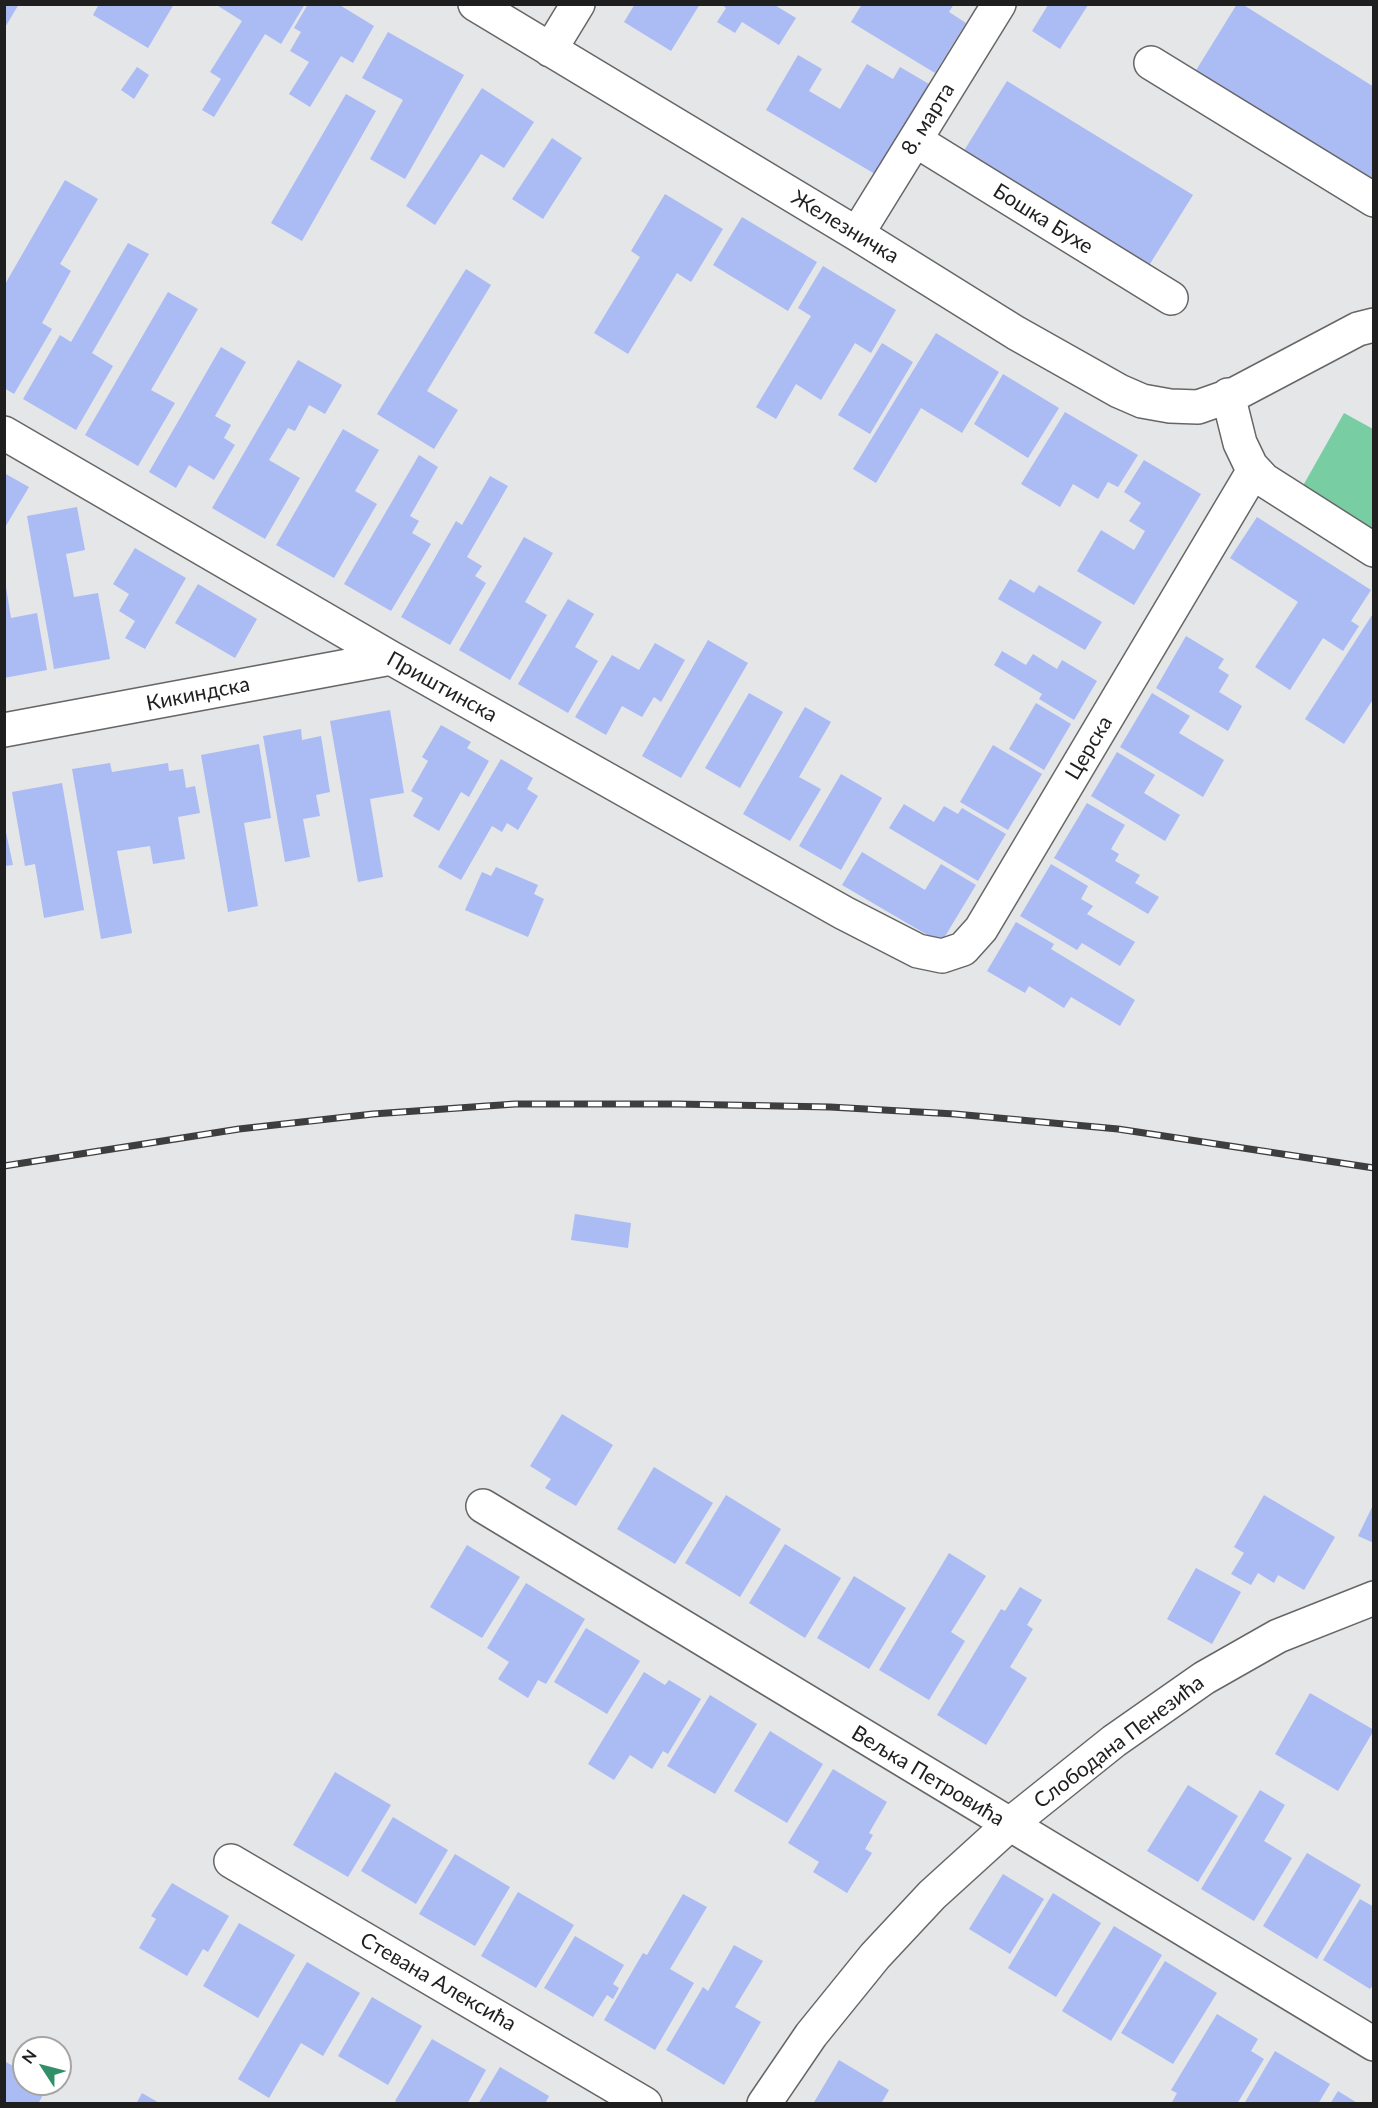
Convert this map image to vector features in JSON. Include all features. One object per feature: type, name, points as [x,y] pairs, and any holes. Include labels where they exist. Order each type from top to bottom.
[{"type":"street","name":"Железничка","points":[[474,4],[857,234],[1016,333],[1119,391],[1143,401],[1179,407],[1198,407],[1262,381],[1358,329],[1374,325]]},
{"type":"street","points":[[550,50],[578,4]]},
{"type":"street","name":"8. марта","points":[[857,234],[999,4]]},
{"type":"street","points":[[1151,63],[1374,200]]},
{"type":"street","name":"Бошка Бухе","points":[[915,140],[1171,298]]},
{"type":"street","points":[[1228,395],[1240,443],[1254,470],[1264,480],[1374,550]]},
{"type":"street","name":"Приштинска","points":[[4,433],[391,658],[883,933]]},
{"type":"street","name":"Церска","points":[[883,933],[918,951],[942,956],[963,949],[981,929],[1254,470]]},
{"type":"street","name":"Кикиндска","points":[[4,730],[391,658]]},
{"type":"street","name":"Вељка Петровића","points":[[483,1506],[1374,2044]]},
{"type":"street","name":"Слободана Пенезића","points":[[764,2103],[811,2035],[868,1964],[932,1895],[1009,1825],[1114,1741],[1204,1678],[1278,1636],[1374,1598]]},
{"type":"street","name":"Стевана Алексића","points":[[231,1861],[645,2103]]},
{"type":"green space","points":[[1344,413],[1373,429],[1373,532],[1300,491]]},
{"type":"building","points":[[4,4],[19,4],[4,29]]},
{"type":"building","points":[[99,4],[174,4],[148,48],[93,15]]},
{"type":"building","points":[[215,4],[305,4],[281,44],[265,34],[214,117],[202,110],[221,79],[210,72],[242,21]]},
{"type":"building","points":[[308,4],[338,4],[374,26],[353,63],[341,56],[310,107],[289,94],[309,62],[290,51],[301,32],[294,28]]},
{"type":"building","points":[[635,4],[700,4],[671,51],[624,22]]},
{"type":"building","points":[[721,4],[773,4],[796,18],[779,45],[742,22],[735,33],[717,22],[726,8]]},
{"type":"building","points":[[862,4],[954,4],[949,12],[966,23],[935,73],[851,22]]},
{"type":"building","points":[[1237,4],[1242,4],[1374,87],[1374,184],[1195,72]]},
{"type":"building","points":[[1048,5],[1088,5],[1060,49],[1032,31]]},
{"type":"building","points":[[388,32],[464,75],[405,179],[370,159],[403,100],[362,78]]},
{"type":"building","points":[[798,55],[822,69],[809,91],[840,109],[867,64],[893,79],[900,67],[929,84],[875,174],[766,110]]},
{"type":"building","points":[[137,67],[149,75],[134,99],[121,90]]},
{"type":"building","points":[[1007,81],[1193,195],[1148,267],[962,154]]},
{"type":"building","points":[[482,88],[534,122],[504,168],[481,154],[435,225],[406,206]]},
{"type":"building","points":[[346,94],[376,111],[302,241],[271,223]]},
{"type":"building","points":[[552,138],[582,158],[543,219],[512,199]]},
{"type":"building","points":[[65,180],[98,199],[60,264],[71,271],[42,323],[52,329],[14,394],[4,388],[4,286]]},
{"type":"building","points":[[665,194],[723,229],[691,282],[677,273],[628,354],[594,333],[640,257],[631,251]]},
{"type":"building","points":[[742,217],[817,262],[788,311],[713,265]]},
{"type":"building","points":[[128,243],[149,254],[92,353],[113,366],[76,430],[23,399],[60,335],[71,342]]},
{"type":"building","points":[[823,266],[896,310],[871,353],[855,343],[821,400],[796,384],[776,419],[756,407],[811,316],[798,308]]},
{"type":"building","points":[[466,269],[491,285],[427,391],[458,410],[434,449],[377,414]]},
{"type":"building","points":[[168,292],[198,309],[151,390],[175,403],[138,466],[85,435]]},
{"type":"building","points":[[936,333],[999,372],[962,433],[921,408],[876,483],[853,469]]},
{"type":"building","points":[[882,343],[913,362],[870,434],[838,415]]},
{"type":"building","points":[[221,347],[246,362],[215,416],[231,425],[224,438],[235,445],[214,480],[189,465],[176,488],[149,472]]},
{"type":"building","points":[[298,360],[342,385],[325,414],[309,405],[295,431],[288,428],[269,460],[300,478],[265,539],[212,508]]},
{"type":"building","points":[[1003,374],[1059,408],[1028,458],[974,424]]},
{"type":"building","points":[[1065,412],[1138,455],[1118,487],[1108,482],[1098,499],[1073,484],[1060,507],[1021,484]]},
{"type":"building","points":[[343,429],[379,450],[355,491],[377,504],[334,578],[276,545]]},
{"type":"building","points":[[419,455],[438,467],[410,516],[419,521],[412,533],[431,544],[391,611],[344,584]]},
{"type":"building","points":[[1144,460],[1201,494],[1134,605],[1077,571],[1101,530],[1134,550],[1145,531],[1129,521],[1141,503],[1124,492]]},
{"type":"building","points":[[4,473],[29,487],[4,529]]},
{"type":"building","points":[[490,476],[508,486],[467,557],[482,566],[475,576],[486,583],[450,645],[401,617],[456,521],[462,525]]},
{"type":"building","points":[[77,507],[85,550],[66,554],[74,597],[98,593],[110,659],[54,669],[27,516]]},
{"type":"building","points":[[1257,517],[1371,590],[1351,621],[1359,626],[1343,651],[1323,638],[1290,690],[1255,667],[1298,602],[1230,558]]},
{"type":"building","points":[[524,537],[553,553],[525,602],[547,615],[510,680],[459,650]]},
{"type":"building","points":[[135,548],[186,578],[145,649],[125,638],[135,621],[119,611],[129,594],[113,584]]},
{"type":"building","points":[[1010,579],[1034,593],[1039,585],[1102,622],[1085,650],[998,599]]},
{"type":"building","points":[[198,584],[257,619],[235,658],[175,623]]},
{"type":"building","points":[[6,587],[11,618],[37,613],[47,670],[4,678]]},
{"type":"building","points":[[568,599],[594,614],[575,647],[598,661],[568,713],[518,684]]},
{"type":"building","points":[[1374,612],[1374,698],[1344,744],[1305,719]]},
{"type":"building","points":[[1186,636],[1224,659],[1218,668],[1229,675],[1219,692],[1242,706],[1228,731],[1156,688]]},
{"type":"building","points":[[708,640],[748,663],[681,778],[642,756]]},
{"type":"building","points":[[655,643],[685,660],[661,702],[654,697],[642,717],[622,706],[606,735],[575,717],[612,655],[639,670]]},
{"type":"building","points":[[1002,651],[1026,665],[1033,654],[1057,669],[1062,660],[1097,681],[1074,720],[1039,699],[1042,694],[994,665]]},
{"type":"building","points":[[749,693],[783,712],[740,788],[705,768]]},
{"type":"building","points":[[1152,693],[1190,716],[1179,733],[1224,760],[1203,797],[1120,747]]},
{"type":"building","points":[[1036,703],[1071,724],[1044,770],[1009,749]]},
{"type":"building","points":[[805,707],[831,722],[799,777],[821,789],[790,841],[743,814]]},
{"type":"building","points":[[390,710],[404,793],[370,799],[383,877],[358,882],[330,721]]},
{"type":"building","points":[[441,725],[471,742],[467,748],[489,761],[469,797],[461,792],[439,831],[413,816],[423,798],[411,791],[428,761],[422,757]]},
{"type":"building","points":[[301,729],[302,740],[321,736],[330,792],[316,795],[320,816],[303,819],[310,857],[285,862],[263,736]]},
{"type":"building","points":[[259,744],[271,818],[244,823],[258,906],[228,912],[201,755]]},
{"type":"building","points":[[993,745],[1042,774],[1008,830],[960,802]]},
{"type":"building","points":[[1117,752],[1155,775],[1144,793],[1180,815],[1165,841],[1091,796]]},
{"type":"building","points":[[501,759],[533,778],[527,789],[538,796],[518,830],[507,823],[502,832],[492,826],[461,880],[438,867]]},
{"type":"building","points":[[110,763],[112,772],[168,763],[169,771],[183,769],[186,788],[195,786],[200,813],[178,817],[185,859],[153,864],[150,846],[117,851],[132,933],[101,939],[72,769]]},
{"type":"building","points":[[841,774],[882,798],[841,870],[799,846]]},
{"type":"building","points":[[62,783],[84,910],[44,918],[35,864],[25,866],[12,792]]},
{"type":"building","points":[[1087,803],[1125,825],[1111,849],[1119,854],[1115,861],[1140,875],[1135,883],[1159,897],[1148,914],[1054,858]]},
{"type":"building","points":[[904,804],[934,822],[944,806],[958,814],[962,808],[1006,834],[978,881],[889,828]]},
{"type":"building","points":[[4,823],[13,865],[4,866]]},
{"type":"building","points":[[862,852],[925,890],[941,864],[976,885],[941,943],[842,885]]},
{"type":"building","points":[[1051,864],[1088,886],[1081,899],[1093,906],[1087,914],[1135,942],[1120,966],[1082,943],[1077,950],[1020,916]]},
{"type":"building","points":[[496,867],[538,885],[534,894],[544,899],[528,937],[465,910],[482,872],[491,876]]},
{"type":"building","points":[[1016,922],[1054,944],[1051,949],[1135,1000],[1120,1026],[1071,997],[1064,1008],[1029,986],[1025,993],[987,971]]},
{"type":"building","points":[[575,1214],[631,1223],[628,1248],[571,1240]]},
{"type":"building","points":[[562,1414],[613,1445],[576,1506],[545,1488],[551,1479],[530,1466]]},
{"type":"building","points":[[654,1467],[713,1503],[675,1564],[617,1529]]},
{"type":"building","points":[[726,1495],[781,1529],[740,1597],[685,1563]]},
{"type":"building","points":[[1264,1495],[1335,1537],[1304,1590],[1278,1575],[1274,1583],[1258,1573],[1251,1585],[1231,1574],[1244,1553],[1234,1547]]},
{"type":"building","points":[[1374,1503],[1374,1543],[1358,1536]]},
{"type":"building","points":[[785,1544],[841,1578],[805,1638],[749,1603]]},
{"type":"building","points":[[467,1545],[520,1577],[482,1638],[430,1607]]},
{"type":"building","points":[[949,1553],[986,1576],[951,1632],[965,1641],[929,1700],[879,1670]]},
{"type":"building","points":[[1196,1568],[1241,1592],[1212,1644],[1167,1619]]},
{"type":"building","points":[[854,1576],[906,1608],[869,1669],[817,1638]]},
{"type":"building","points":[[526,1583],[585,1619],[546,1684],[538,1680],[528,1698],[498,1679],[509,1662],[487,1648]]},
{"type":"building","points":[[1020,1587],[1042,1600],[1027,1625],[1033,1629],[1010,1667],[1027,1678],[986,1745],[937,1715],[1001,1609],[1005,1611]]},
{"type":"building","points":[[586,1628],[640,1661],[607,1714],[554,1682]]},
{"type":"building","points":[[644,1672],[665,1685],[669,1680],[701,1699],[668,1754],[663,1751],[652,1769],[630,1755],[614,1780],[588,1764]]},
{"type":"building","points":[[1310,1693],[1374,1730],[1338,1791],[1275,1754]]},
{"type":"building","points":[[710,1695],[757,1724],[715,1794],[667,1766]]},
{"type":"building","points":[[770,1731],[823,1764],[787,1823],[734,1791]]},
{"type":"building","points":[[833,1769],[887,1802],[869,1833],[873,1835],[865,1849],[872,1853],[847,1893],[813,1872],[819,1862],[788,1843]]},
{"type":"building","points":[[335,1772],[391,1805],[348,1877],[293,1845]]},
{"type":"building","points":[[1188,1785],[1238,1816],[1198,1882],[1147,1851]]},
{"type":"building","points":[[1260,1790],[1285,1805],[1264,1841],[1292,1858],[1254,1921],[1201,1889]]},
{"type":"building","points":[[393,1817],[448,1850],[416,1904],[361,1871]]},
{"type":"building","points":[[1307,1853],[1361,1885],[1317,1959],[1263,1926]]},
{"type":"building","points":[[455,1854],[510,1887],[475,1946],[419,1914]]},
{"type":"building","points":[[1003,1874],[1044,1899],[1010,1954],[969,1929]]},
{"type":"building","points":[[172,1883],[229,1916],[208,1952],[203,1949],[187,1976],[139,1948],[156,1919],[151,1916]]},
{"type":"building","points":[[518,1892],[574,1925],[536,1988],[481,1956]]},
{"type":"building","points":[[1053,1893],[1101,1923],[1056,1997],[1008,1968]]},
{"type":"building","points":[[683,1894],[707,1907],[670,1969],[694,1983],[655,2050],[604,2020],[643,1953],[647,1955]]},
{"type":"building","points":[[1360,1899],[1374,1907],[1374,1984],[1370,1989],[1323,1960]]},
{"type":"building","points":[[239,1923],[295,1955],[258,2018],[203,1986]]},
{"type":"building","points":[[1114,1926],[1162,1955],[1111,2041],[1062,2011]]},
{"type":"building","points":[[575,1936],[624,1965],[613,1984],[619,1988],[613,1999],[607,1995],[593,2017],[544,1988]]},
{"type":"building","points":[[734,1945],[763,1961],[735,2007],[761,2022],[724,2085],[666,2050],[703,1987],[708,1991]]},
{"type":"building","points":[[1165,1961],[1217,1993],[1173,2064],[1121,2033]]},
{"type":"building","points":[[307,1962],[360,1993],[323,2056],[301,2043],[269,2098],[238,2079]]},
{"type":"building","points":[[372,1997],[422,2026],[388,2085],[338,2056]]},
{"type":"building","points":[[1217,2014],[1258,2039],[1251,2051],[1264,2059],[1237,2104],[1171,2104],[1177,2093],[1171,2090]]},
{"type":"building","points":[[432,2039],[486,2070],[467,2104],[399,2104],[395,2101]]},
{"type":"building","points":[[1275,2051],[1330,2084],[1318,2104],[1244,2104]]},
{"type":"building","points":[[839,2060],[889,2090],[881,2104],[813,2104]]},
{"type":"building","points":[[4,2061],[12,2065],[12,2096],[42,2096],[38,2104],[4,2104]]},
{"type":"building","points":[[500,2067],[549,2096],[545,2104],[478,2104]]},
{"type":"building","points":[[1338,2091],[1359,2104],[1330,2104]]},
{"type":"building","points":[[142,2093],[161,2104],[136,2104]]},
{"type":"railway","points":[[4,1166],[239,1129],[373,1114],[515,1104],[677,1104],[830,1107],[955,1114],[1118,1129],[1374,1168]]}]
